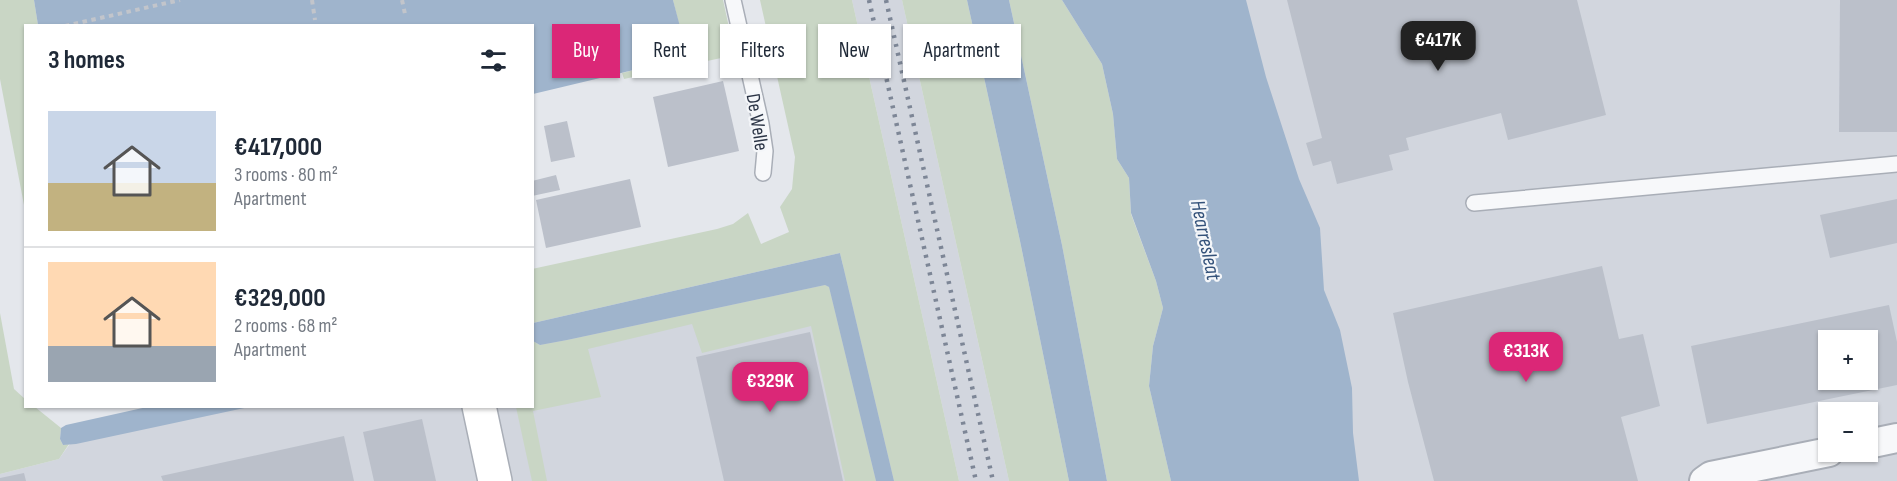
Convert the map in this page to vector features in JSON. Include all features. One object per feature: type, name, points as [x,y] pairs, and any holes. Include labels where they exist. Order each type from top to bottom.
[{"type":"street","points":[[479,408],[495,481]]},
{"type":"street","points":[[1878,442],[1897,438]]},
{"type":"street","points":[[1704,481],[1711,476],[1818,454]]},
{"type":"lane","name":"De Welle","points":[[733,0],[761,124],[765,151],[763,173]]},
{"type":"lane","points":[[1474,203],[1897,164]]},
{"type":"path","points":[[74,24],[180,0]]},
{"type":"path","points":[[312,0],[315,20]]},
{"type":"path","points":[[402,0],[405,14]]},
{"type":"shaded area","points":[[852,0],[902,0],[907,24],[903,24],[903,78],[919,78],[1009,481],[959,481],[869,78],[891,78],[891,24],[857,24]]},
{"type":"shaded area","points":[[1211,0],[1897,0],[1897,481],[1340,481]]},
{"type":"shaded area","points":[[862,260],[908,481],[0,481],[0,474],[59,459],[80,430],[183,408],[534,408],[534,332]]},
{"type":"green space","points":[[0,0],[34,0],[38,24],[24,24],[24,205],[0,79]]},
{"type":"green space","points":[[673,0],[723,0],[728,24],[720,24],[720,58],[708,61],[708,24],[679,24]]},
{"type":"green space","points":[[760,0],[852,0],[857,24],[818,24],[818,78],[869,78],[959,481],[894,481],[840,253],[534,323],[534,269],[717,229],[733,224],[748,213],[761,244],[789,232],[780,207],[792,189],[795,157],[777,78],[806,78],[806,24],[765,24]]},
{"type":"green space","points":[[902,0],[967,0],[972,24],[907,24]]},
{"type":"green space","points":[[1009,0],[1062,0],[1102,64],[1113,114],[1117,159],[1129,178],[1131,214],[1156,281],[1163,308],[1153,346],[1149,386],[1171,481],[1107,481],[1062,245],[1021,55],[1021,24],[1014,24]]},
{"type":"green space","points":[[632,71],[632,77],[624,79],[622,73]]},
{"type":"green space","points":[[919,78],[984,78],[1069,481],[1009,481]]},
{"type":"green space","points":[[825,285],[829,287],[876,481],[845,481],[811,326],[702,353],[692,324],[588,349],[601,397],[533,411],[547,481],[532,481],[516,408],[534,408],[534,342],[540,345]]},
{"type":"green space","points":[[0,313],[14,389],[24,398],[24,408],[36,408],[61,428],[60,439],[63,445],[69,444],[59,459],[0,474]]},
{"type":"water","points":[[34,0],[673,0],[679,24],[632,24],[632,70],[620,73],[620,24],[552,24],[552,78],[600,78],[534,94],[534,24],[38,24]]},
{"type":"water","points":[[967,0],[1009,0],[1014,24],[972,24]]},
{"type":"water","name":"Hearresleat","points":[[1062,0],[1246,0],[1266,77],[1299,179],[1320,228],[1324,290],[1340,330],[1352,388],[1353,433],[1359,481],[1171,481],[1149,386],[1153,346],[1163,308],[1156,281],[1131,213],[1129,178],[1117,159],[1113,114],[1102,64]]},
{"type":"water","points":[[1021,55],[1062,245],[1107,481],[1069,481],[984,78],[1021,78]]},
{"type":"water","points":[[840,253],[894,481],[876,481],[829,287],[825,285],[540,345],[534,342],[534,323]]},
{"type":"water","points":[[142,408],[244,408],[63,445],[60,439],[61,428]]},
{"type":"building","points":[[1287,0],[1577,0],[1606,115],[1508,140],[1501,113],[1406,138],[1409,150],[1389,155],[1393,170],[1337,184],[1331,161],[1313,166],[1306,143],[1322,138]]},
{"type":"building","points":[[1840,0],[1897,0],[1897,132],[1839,132]]},
{"type":"building","points":[[723,81],[739,151],[668,167],[653,97]]},
{"type":"building","points":[[567,121],[575,157],[551,162],[544,126]]},
{"type":"building","points":[[556,175],[560,190],[534,196],[534,180]]},
{"type":"building","points":[[630,179],[641,227],[546,248],[536,200]]},
{"type":"building","points":[[1897,199],[1897,243],[1830,258],[1820,215]]},
{"type":"building","points":[[1602,266],[1619,339],[1643,334],[1660,406],[1621,417],[1638,481],[1434,481],[1393,313]]},
{"type":"building","points":[[1889,305],[1897,342],[1897,385],[1878,389],[1878,330],[1818,330],[1818,390],[1873,390],[1707,424],[1691,346]]},
{"type":"building","points":[[810,332],[843,481],[724,481],[696,357]]},
{"type":"building","points":[[422,419],[436,481],[374,481],[363,432]]},
{"type":"building","points":[[344,436],[354,481],[163,481],[161,476]]},
{"type":"building","points":[[24,473],[26,481],[0,481],[0,478]]},
{"type":"railway","points":[[869,0],[976,481]]},
{"type":"railway","points":[[886,0],[993,481]]}]
